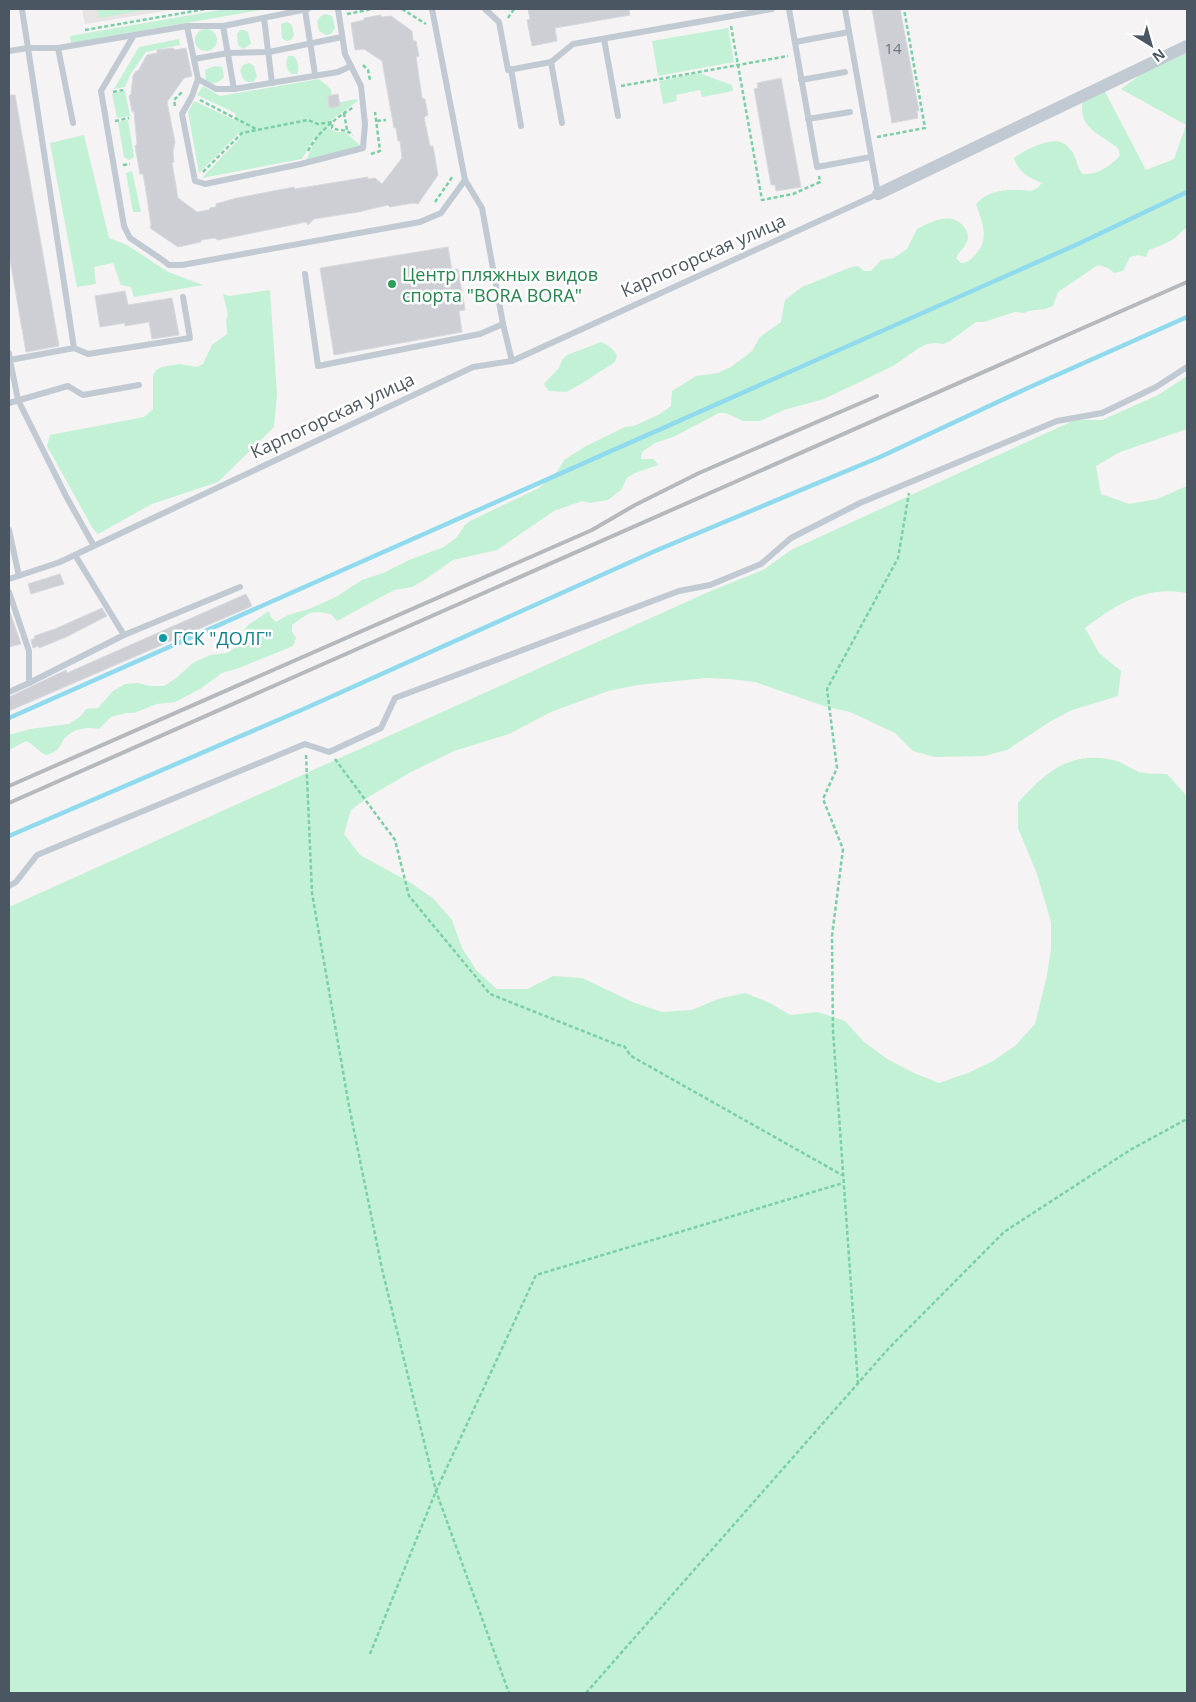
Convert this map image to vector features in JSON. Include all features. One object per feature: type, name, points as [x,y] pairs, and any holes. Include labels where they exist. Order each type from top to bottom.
[{"type":"street","name":"Карпогорская улица","points":[[878,194],[1187,46]]},
{"type":"lane","points":[[22,9],[74,348]]},
{"type":"lane","points":[[9,51],[28,48],[58,48],[187,26],[223,26],[306,9],[315,74]]},
{"type":"lane","points":[[187,26],[198,79],[192,96],[182,114],[195,181],[205,184],[301,164],[363,148],[365,124],[360,86],[345,54],[338,9]]},
{"type":"lane","points":[[432,9],[465,180],[482,208],[503,324],[512,361]]},
{"type":"lane","points":[[485,9],[499,22],[508,70],[551,62],[573,44],[772,9]]},
{"type":"lane","points":[[789,9],[817,167],[871,157]]},
{"type":"lane","points":[[845,9],[878,194]]},
{"type":"lane","points":[[264,18],[272,82]]},
{"type":"lane","points":[[223,26],[234,89]]},
{"type":"lane","points":[[795,42],[849,32]]},
{"type":"lane","points":[[134,36],[101,91],[124,226],[130,238],[169,265],[182,266],[420,222],[441,213],[465,180]]},
{"type":"lane","points":[[194,59],[228,52],[269,52],[342,37]]},
{"type":"lane","points":[[604,39],[618,116]]},
{"type":"lane","points":[[58,48],[73,123]]},
{"type":"lane","points":[[551,62],[562,123]]},
{"type":"lane","points":[[198,79],[216,89],[234,89],[315,74],[338,72],[351,66]]},
{"type":"lane","points":[[511,69],[521,126]]},
{"type":"lane","points":[[801,80],[845,72]]},
{"type":"lane","points":[[808,119],[850,112]]},
{"type":"lane","name":"Карпогорская улица","points":[[9,579],[60,562],[473,367],[512,361],[878,194]]},
{"type":"lane","points":[[305,274],[318,366],[480,334],[503,324]]},
{"type":"lane","points":[[94,546],[18,400],[9,356],[74,348],[88,354],[190,338],[183,298]]},
{"type":"lane","points":[[9,886],[16,882],[37,855],[305,744],[329,752],[381,728],[395,698],[679,591],[710,585],[761,564],[791,538],[860,503],[1057,422],[1102,413],[1156,387],[1187,367]]},
{"type":"lane","points":[[9,403],[68,386],[83,396],[139,385]]},
{"type":"lane","points":[[9,530],[19,576]]},
{"type":"lane","points":[[75,555],[124,636]]},
{"type":"lane","points":[[9,692],[124,636],[240,588]]},
{"type":"lane","points":[[9,592],[29,651],[29,683]]},
{"type":"path","points":[[85,30],[206,9]]},
{"type":"path","points":[[402,9],[426,24]]},
{"type":"path","points":[[868,139],[925,128],[904,9]]},
{"type":"path","points":[[729,16],[762,200],[793,194],[820,182],[817,167]]},
{"type":"path","points":[[613,87],[797,54]]},
{"type":"path","points":[[306,156],[314,139],[332,122],[359,104],[360,86]]},
{"type":"path","points":[[112,87],[111,92],[124,90]]},
{"type":"path","points":[[175,110],[174,100],[184,90]]},
{"type":"path","points":[[192,96],[256,129]]},
{"type":"path","points":[[344,113],[346,130]]},
{"type":"path","points":[[117,129],[116,120],[129,118]]},
{"type":"path","points":[[195,181],[242,133],[308,120],[318,124],[332,122]]},
{"type":"path","points":[[377,121],[386,120]]},
{"type":"path","points":[[332,122],[332,128],[346,130],[363,142]]},
{"type":"path","points":[[125,174],[123,165],[130,164]]},
{"type":"path","points":[[432,205],[454,175]]},
{"type":"path","points":[[858,1384],[833,1031],[832,936],[842,849],[823,799],[837,768],[827,688],[898,558],[911,482]]},
{"type":"path","points":[[305,744],[314,902],[350,1106],[382,1269],[436,1491],[509,1693]]},
{"type":"path","points":[[329,752],[395,840],[409,896],[490,994],[624,1046],[631,1056],[843,1176]]},
{"type":"path","points":[[586,1693],[888,1348],[1004,1232],[1130,1150],[1187,1119]]},
{"type":"path","points":[[370,1654],[436,1491],[536,1275],[844,1183]]},
{"type":"shaded area","points":[[82,9],[176,9],[85,24]]},
{"type":"green space","points":[[97,9],[150,9],[99,18]]},
{"type":"green space","points":[[226,9],[266,9],[71,43],[70,36]]},
{"type":"green space","points":[[326,14],[332,16],[335,28],[331,34],[326,35],[319,31],[317,21]]},
{"type":"green space","points":[[287,22],[292,25],[294,35],[291,40],[286,41],[282,38],[281,24]]},
{"type":"green space","points":[[728,28],[734,62],[658,76],[652,41]]},
{"type":"green space","points":[[206,29],[214,32],[217,40],[214,48],[206,51],[198,48],[195,40],[198,32]]},
{"type":"green space","points":[[240,30],[248,32],[251,44],[243,49],[238,45],[237,34]]},
{"type":"green space","points":[[179,39],[180,45],[146,52],[130,75],[125,87],[114,89],[139,47]]},
{"type":"green space","points":[[1187,53],[1187,227],[1177,237],[1149,250],[1146,257],[1138,255],[1130,257],[1123,271],[1114,273],[1108,268],[1098,265],[1058,292],[1053,306],[1024,313],[1015,312],[984,322],[976,322],[950,341],[943,344],[927,344],[893,366],[824,399],[784,410],[760,421],[743,421],[726,413],[719,413],[673,437],[655,443],[642,452],[641,459],[654,459],[658,465],[635,473],[627,478],[621,490],[608,500],[589,503],[582,501],[554,511],[497,550],[453,560],[412,587],[394,590],[337,621],[331,614],[310,613],[292,625],[292,632],[296,638],[293,646],[222,673],[200,689],[175,702],[157,704],[134,713],[111,717],[99,729],[79,729],[68,735],[56,751],[46,755],[26,741],[9,750],[9,735],[30,729],[69,724],[81,716],[86,709],[98,708],[113,691],[125,684],[138,683],[150,686],[164,686],[193,663],[210,655],[227,653],[240,644],[244,638],[244,630],[248,625],[269,611],[271,617],[276,622],[288,615],[309,609],[336,597],[362,580],[444,547],[457,537],[470,521],[539,488],[557,472],[564,460],[586,446],[625,427],[634,426],[660,414],[671,406],[672,391],[696,376],[718,373],[731,367],[752,351],[760,337],[781,322],[785,300],[802,287],[851,267],[858,266],[864,271],[871,271],[881,260],[894,258],[907,249],[917,229],[929,223],[948,218],[959,222],[966,229],[967,241],[956,258],[961,263],[968,261],[979,250],[984,237],[976,204],[984,197],[995,192],[1012,190],[1031,191],[1042,183],[1021,171],[1014,158],[1046,142],[1060,142],[1071,151],[1083,174],[1088,174],[1103,169],[1120,156],[1118,148],[1090,128],[1083,116],[1084,97],[1102,86],[1146,170],[1174,159],[1186,125],[1121,89],[1143,73]]},
{"type":"green space","points":[[288,56],[294,56],[297,60],[297,74],[291,74],[286,66]]},
{"type":"green space","points":[[249,63],[254,66],[257,77],[253,82],[246,81],[240,71],[243,65]]},
{"type":"green space","points":[[215,66],[222,67],[224,77],[216,83],[206,81],[205,70]]},
{"type":"green space","points":[[699,73],[732,85],[733,91],[702,97],[700,90],[676,95],[677,101],[663,104],[659,81]]},
{"type":"green space","points":[[319,79],[331,89],[332,104],[356,99],[358,101],[328,122],[329,128],[336,132],[345,132],[363,148],[306,160],[315,141],[314,138],[302,159],[202,178],[240,138],[239,133],[199,173],[188,112],[194,101],[237,121],[235,113],[197,95],[203,86],[220,96]]},
{"type":"green space","points":[[125,91],[130,116],[117,118],[112,94]]},
{"type":"green space","points":[[128,120],[134,157],[129,160],[124,157],[118,122]]},
{"type":"green space","points":[[84,135],[109,238],[127,245],[168,272],[203,285],[134,297],[131,287],[121,285],[113,263],[94,267],[96,284],[77,287],[50,143]]},
{"type":"green space","points":[[132,171],[141,212],[133,212],[126,173]]},
{"type":"green space","points":[[270,290],[277,395],[274,427],[218,482],[152,504],[98,534],[93,529],[47,446],[50,435],[144,417],[153,409],[153,376],[156,370],[179,364],[197,367],[203,364],[212,345],[227,334],[226,320],[228,315],[223,294],[229,296]]},
{"type":"green space","points":[[601,342],[610,347],[617,355],[615,362],[566,392],[549,391],[544,384],[559,368],[562,360],[567,355]]},
{"type":"green space","points":[[1187,376],[1187,429],[1120,452],[1096,466],[1101,494],[1129,504],[1157,499],[1187,486],[1187,593],[1158,592],[1132,598],[1085,628],[1099,653],[1121,671],[1118,696],[1072,710],[1051,721],[1007,750],[984,756],[935,757],[913,751],[895,733],[850,712],[827,707],[755,682],[706,678],[637,685],[608,691],[551,712],[509,734],[454,751],[411,772],[370,796],[351,810],[344,834],[360,855],[411,883],[434,899],[452,920],[462,948],[477,971],[497,989],[527,989],[553,976],[582,978],[635,1003],[662,1012],[692,1010],[718,999],[745,993],[770,1003],[790,1015],[818,1012],[845,1021],[863,1041],[887,1059],[939,1083],[968,1073],[993,1061],[1015,1046],[1035,1024],[1047,975],[1051,949],[1051,922],[1037,874],[1018,828],[1018,803],[1038,782],[1059,766],[1084,758],[1113,760],[1140,772],[1167,774],[1185,794],[1187,801],[1187,1693],[9,1693],[9,907],[713,590],[763,570],[791,550],[1075,420],[1102,420],[1158,395]]},
{"type":"building","points":[[528,9],[629,9],[630,15],[555,28],[557,41],[532,46],[527,20],[530,19]]},
{"type":"building","points":[[872,9],[900,9],[919,111],[917,111],[918,118],[892,123]]},
{"type":"building","points":[[381,15],[381,17],[391,16],[412,31],[413,41],[416,41],[419,56],[416,57],[422,98],[425,99],[428,115],[424,117],[430,146],[433,146],[438,175],[418,204],[413,203],[390,207],[388,205],[314,219],[308,225],[306,222],[218,240],[215,238],[201,240],[201,242],[178,247],[150,228],[143,174],[140,174],[135,146],[137,144],[134,112],[132,111],[129,96],[131,94],[133,76],[147,55],[157,53],[157,50],[186,48],[192,76],[184,78],[167,102],[175,142],[174,162],[172,163],[178,198],[197,212],[209,210],[216,207],[216,204],[237,198],[294,187],[295,189],[368,177],[368,179],[375,178],[382,184],[402,158],[400,141],[398,141],[396,128],[394,128],[382,61],[364,49],[355,50],[351,23]]},
{"type":"building","points":[[781,78],[801,187],[776,191],[775,185],[771,185],[754,89],[758,88],[757,83]]},
{"type":"building","points":[[338,94],[340,106],[329,108],[328,96]]},
{"type":"building","points":[[9,95],[15,95],[59,346],[26,352],[9,254]]},
{"type":"building","points":[[448,247],[452,270],[458,269],[465,310],[459,311],[462,332],[334,355],[320,268]]},
{"type":"building","points":[[125,291],[128,305],[172,298],[179,335],[152,339],[149,322],[125,326],[125,323],[100,327],[95,296]]},
{"type":"building","points":[[60,574],[64,584],[31,594],[28,584]]},
{"type":"building","name":"ГСК \"ДОЛГ\"","points":[[246,594],[252,606],[9,711],[9,697],[66,670],[67,673]]},
{"type":"building","points":[[102,608],[107,616],[66,637],[39,648],[38,646],[33,648],[31,640],[35,638],[34,636],[55,629]]},
{"type":"building","points":[[9,613],[21,644],[9,647]]},
{"type":"waterway","points":[[9,718],[1078,244],[1187,192]]},
{"type":"waterway","points":[[9,836],[306,708],[655,551],[880,457],[1187,317]]},
{"type":"railway","points":[[9,803],[1187,282]]},
{"type":"railway","points":[[9,786],[592,530],[635,505],[699,473],[877,396]]},
{"type":"place","name":"Центр пляжных видов спорта \"BORA BORA\"","points":[[392,284]]},
{"type":"place","name":"ГСК \"ДОЛГ\"","points":[[163,638]]}]
